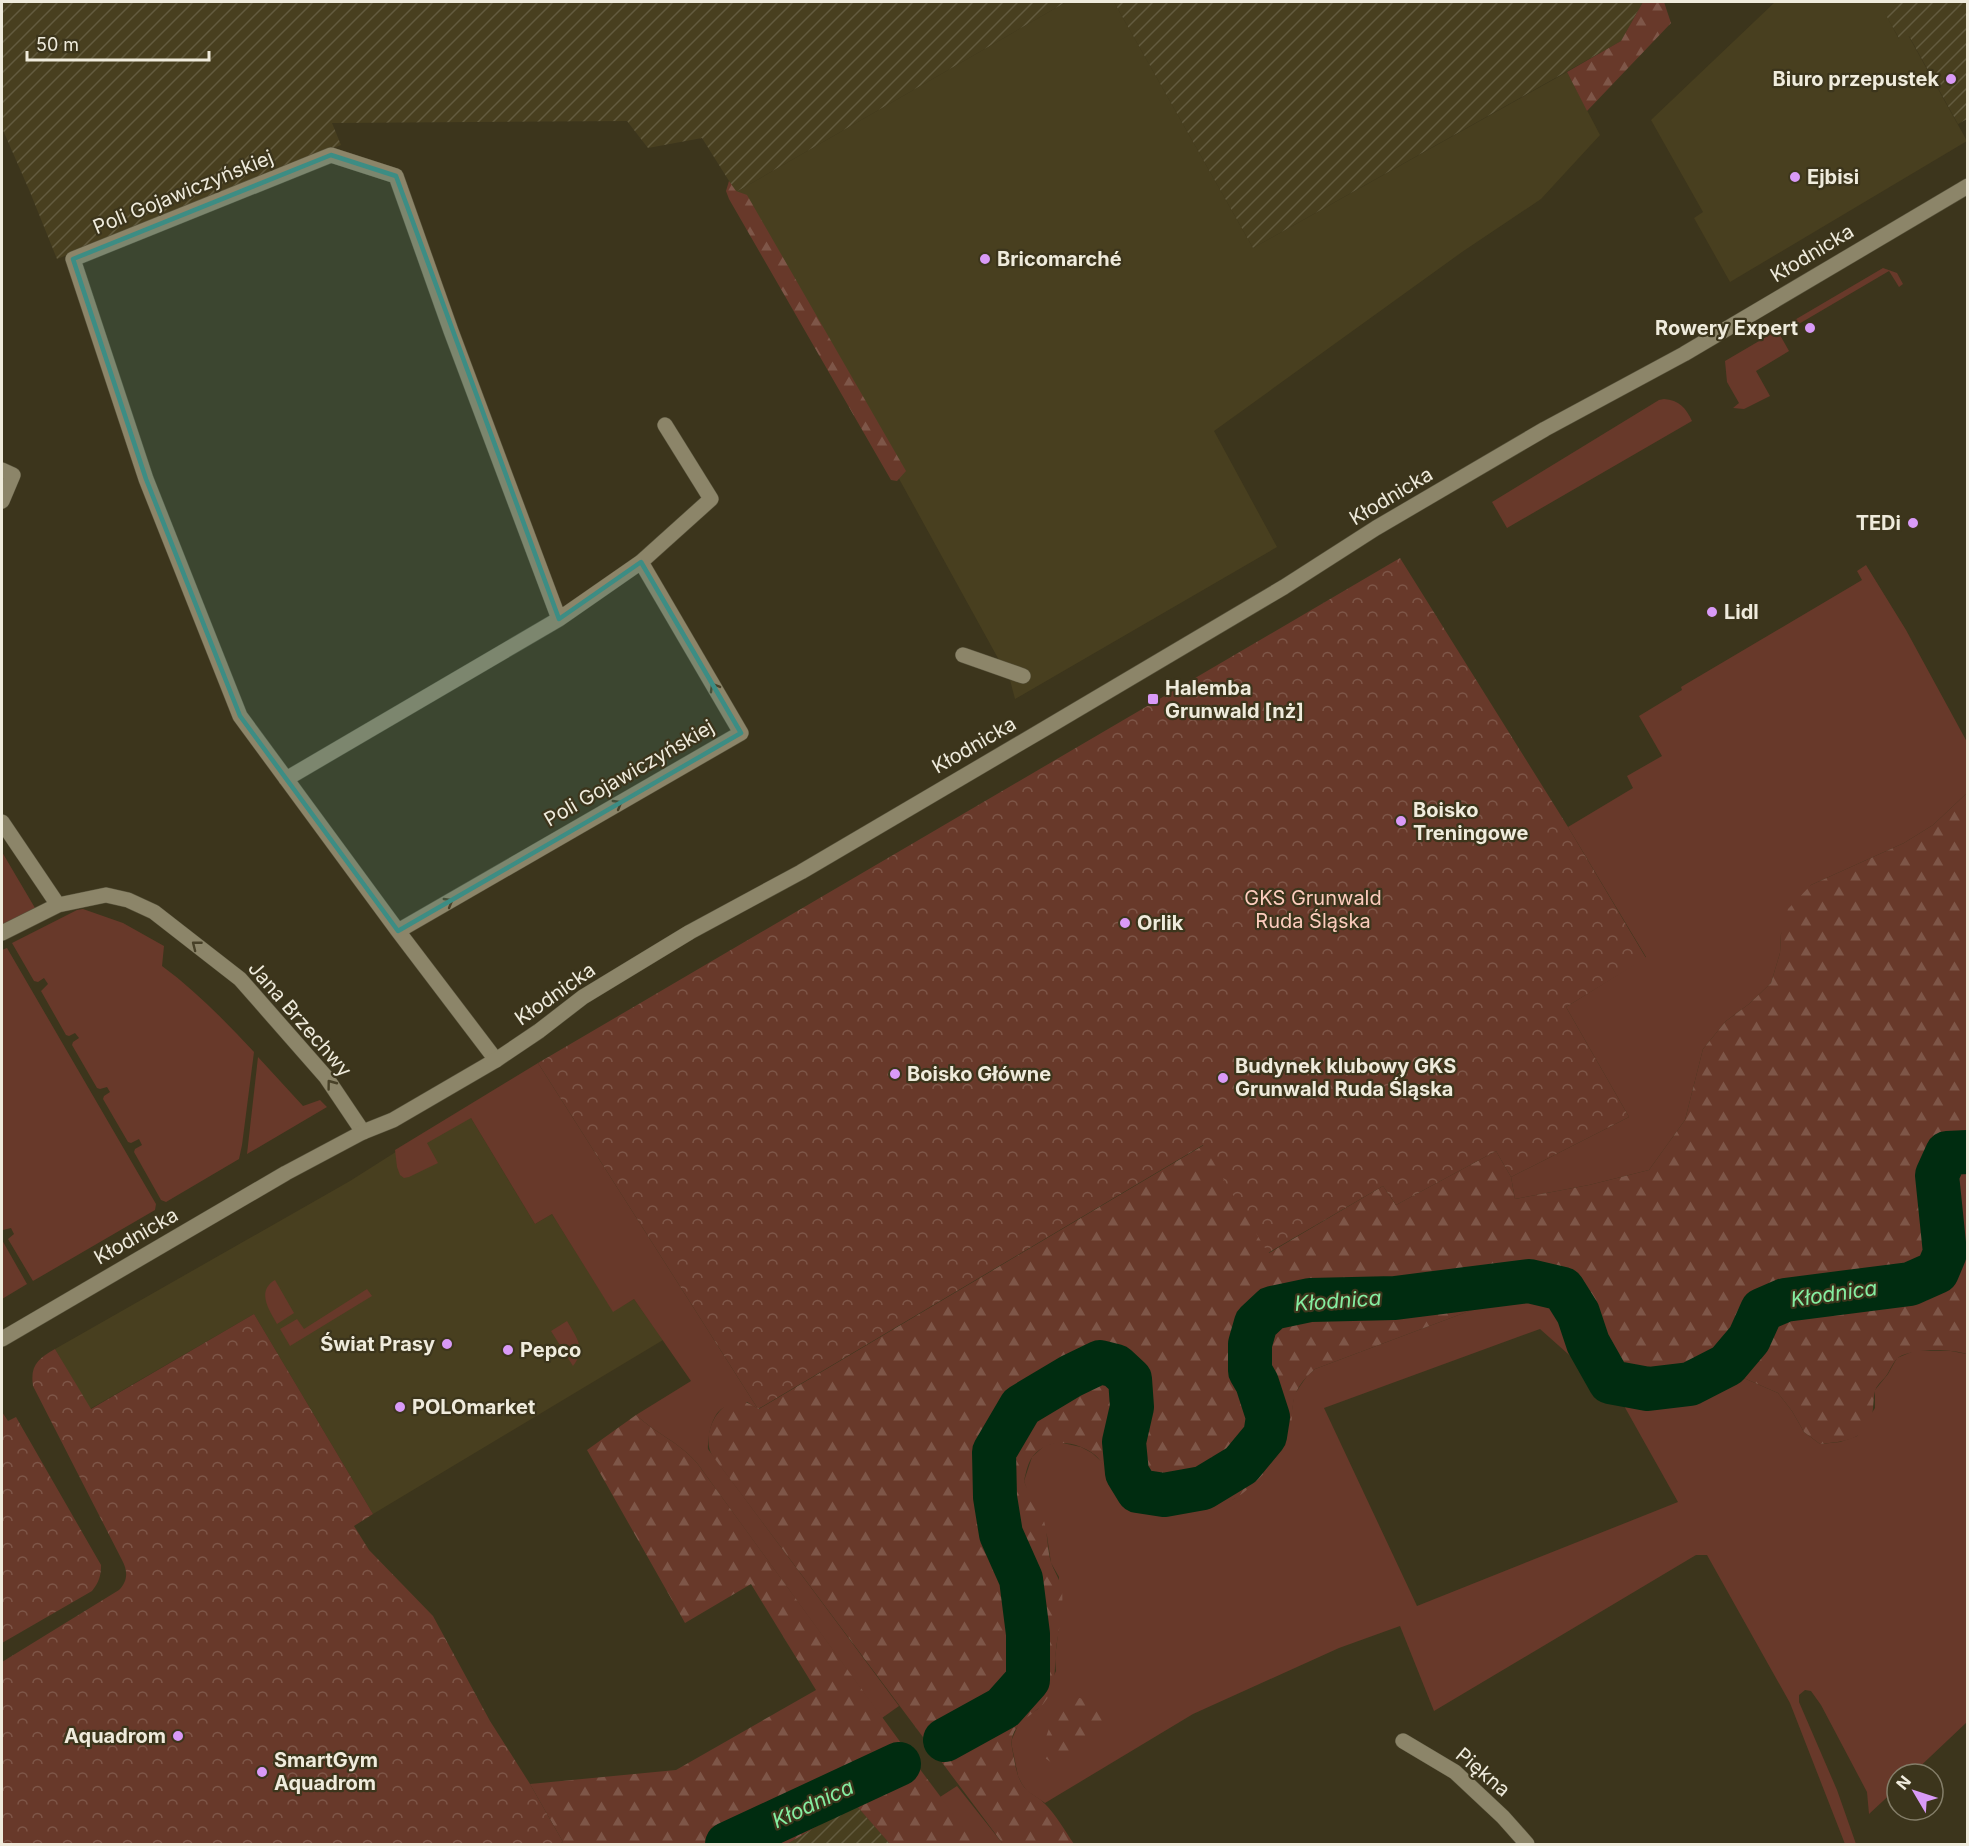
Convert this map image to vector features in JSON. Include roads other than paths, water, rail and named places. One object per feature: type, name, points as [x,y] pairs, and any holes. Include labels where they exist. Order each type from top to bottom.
[{"type":"street","name":"Poli Gojawiczyńskiej","points":[[496,1060],[240,716],[146,479],[73,259],[331,155],[396,176],[451,331],[559,619]]},
{"type":"street","name":"Kłodnicka","points":[[2,1340],[278,1177],[363,1132],[393,1120],[496,1060],[583,997],[690,932],[801,872],[1284,587],[1376,528],[1545,429],[1684,354],[1968,186]]},
{"type":"street","points":[[286,779],[559,619],[641,562],[711,499],[665,424]]},
{"type":"street","points":[[2,470],[13,475],[2,501]]},
{"type":"street","name":"Poli Gojawiczyńskiej","points":[[398,931],[741,733],[641,562]]},
{"type":"street","points":[[963,655],[1023,676]]},
{"type":"street","points":[[2,822],[58,905]]},
{"type":"street","name":"Jana Brzechwy","points":[[2,933],[58,905],[106,894],[128,900],[154,912],[240,979],[326,1077],[345,1102],[363,1132]]},
{"type":"street","name":"Piękna","points":[[1404,1741],[1455,1772],[1503,1818],[1527,1845]]},
{"type":"waterway","name":"Kłodnica","points":[[945,1740],[1003,1708],[1028,1680],[1028,1634],[1021,1579],[1001,1534],[995,1497],[994,1452],[1021,1406],[1071,1376],[1100,1362],[1116,1366],[1130,1379],[1132,1407],[1124,1442],[1127,1473],[1138,1491],[1164,1495],[1203,1488],[1241,1465],[1265,1436],[1268,1417],[1257,1383],[1250,1371],[1250,1344],[1256,1323],[1272,1308],[1310,1300],[1395,1298],[1529,1281],[1563,1289],[1578,1313],[1588,1343],[1610,1382],[1648,1389],[1690,1384],[1727,1365],[1749,1339],[1762,1310],[1785,1300],[1910,1284],[1937,1272],[1945,1253],[1937,1175],[1947,1153],[1968,1152]]},
{"type":"waterway","name":"Kłodnica","points":[[727,1844],[899,1764]]},
{"type":"place","name":"Biuro przepustek","points":[[1951,79]]},
{"type":"place","name":"Ejbisi","points":[[1795,177]]},
{"type":"place","name":"Bricomarché","points":[[985,259]]},
{"type":"place","name":"Rowery Expert","points":[[1810,328]]},
{"type":"place","name":"TEDi","points":[[1913,523]]},
{"type":"place","name":"Lidl","points":[[1712,612]]},
{"type":"place","name":"Halemba Grunwald [nż]","points":[[1153,699]]},
{"type":"place","name":"Boisko Treningowe","points":[[1401,821]]},
{"type":"place","name":"Orlik","points":[[1125,923]]},
{"type":"place","name":"Boisko Główne","points":[[895,1074]]},
{"type":"place","name":"Budynek klubowy GKS Grunwald Ruda Śląska","points":[[1223,1078]]},
{"type":"place","name":"Świat Prasy","points":[[447,1344]]},
{"type":"place","name":"Pepco","points":[[508,1350]]},
{"type":"place","name":"POLOmarket","points":[[400,1407]]},
{"type":"place","name":"Aquadrom","points":[[178,1736]]},
{"type":"place","name":"SmartGym Aquadrom","points":[[262,1772]]},
{"type":"park label","name":"GKS Grunwald Ruda Śląska","points":[[1313,910]]}]
